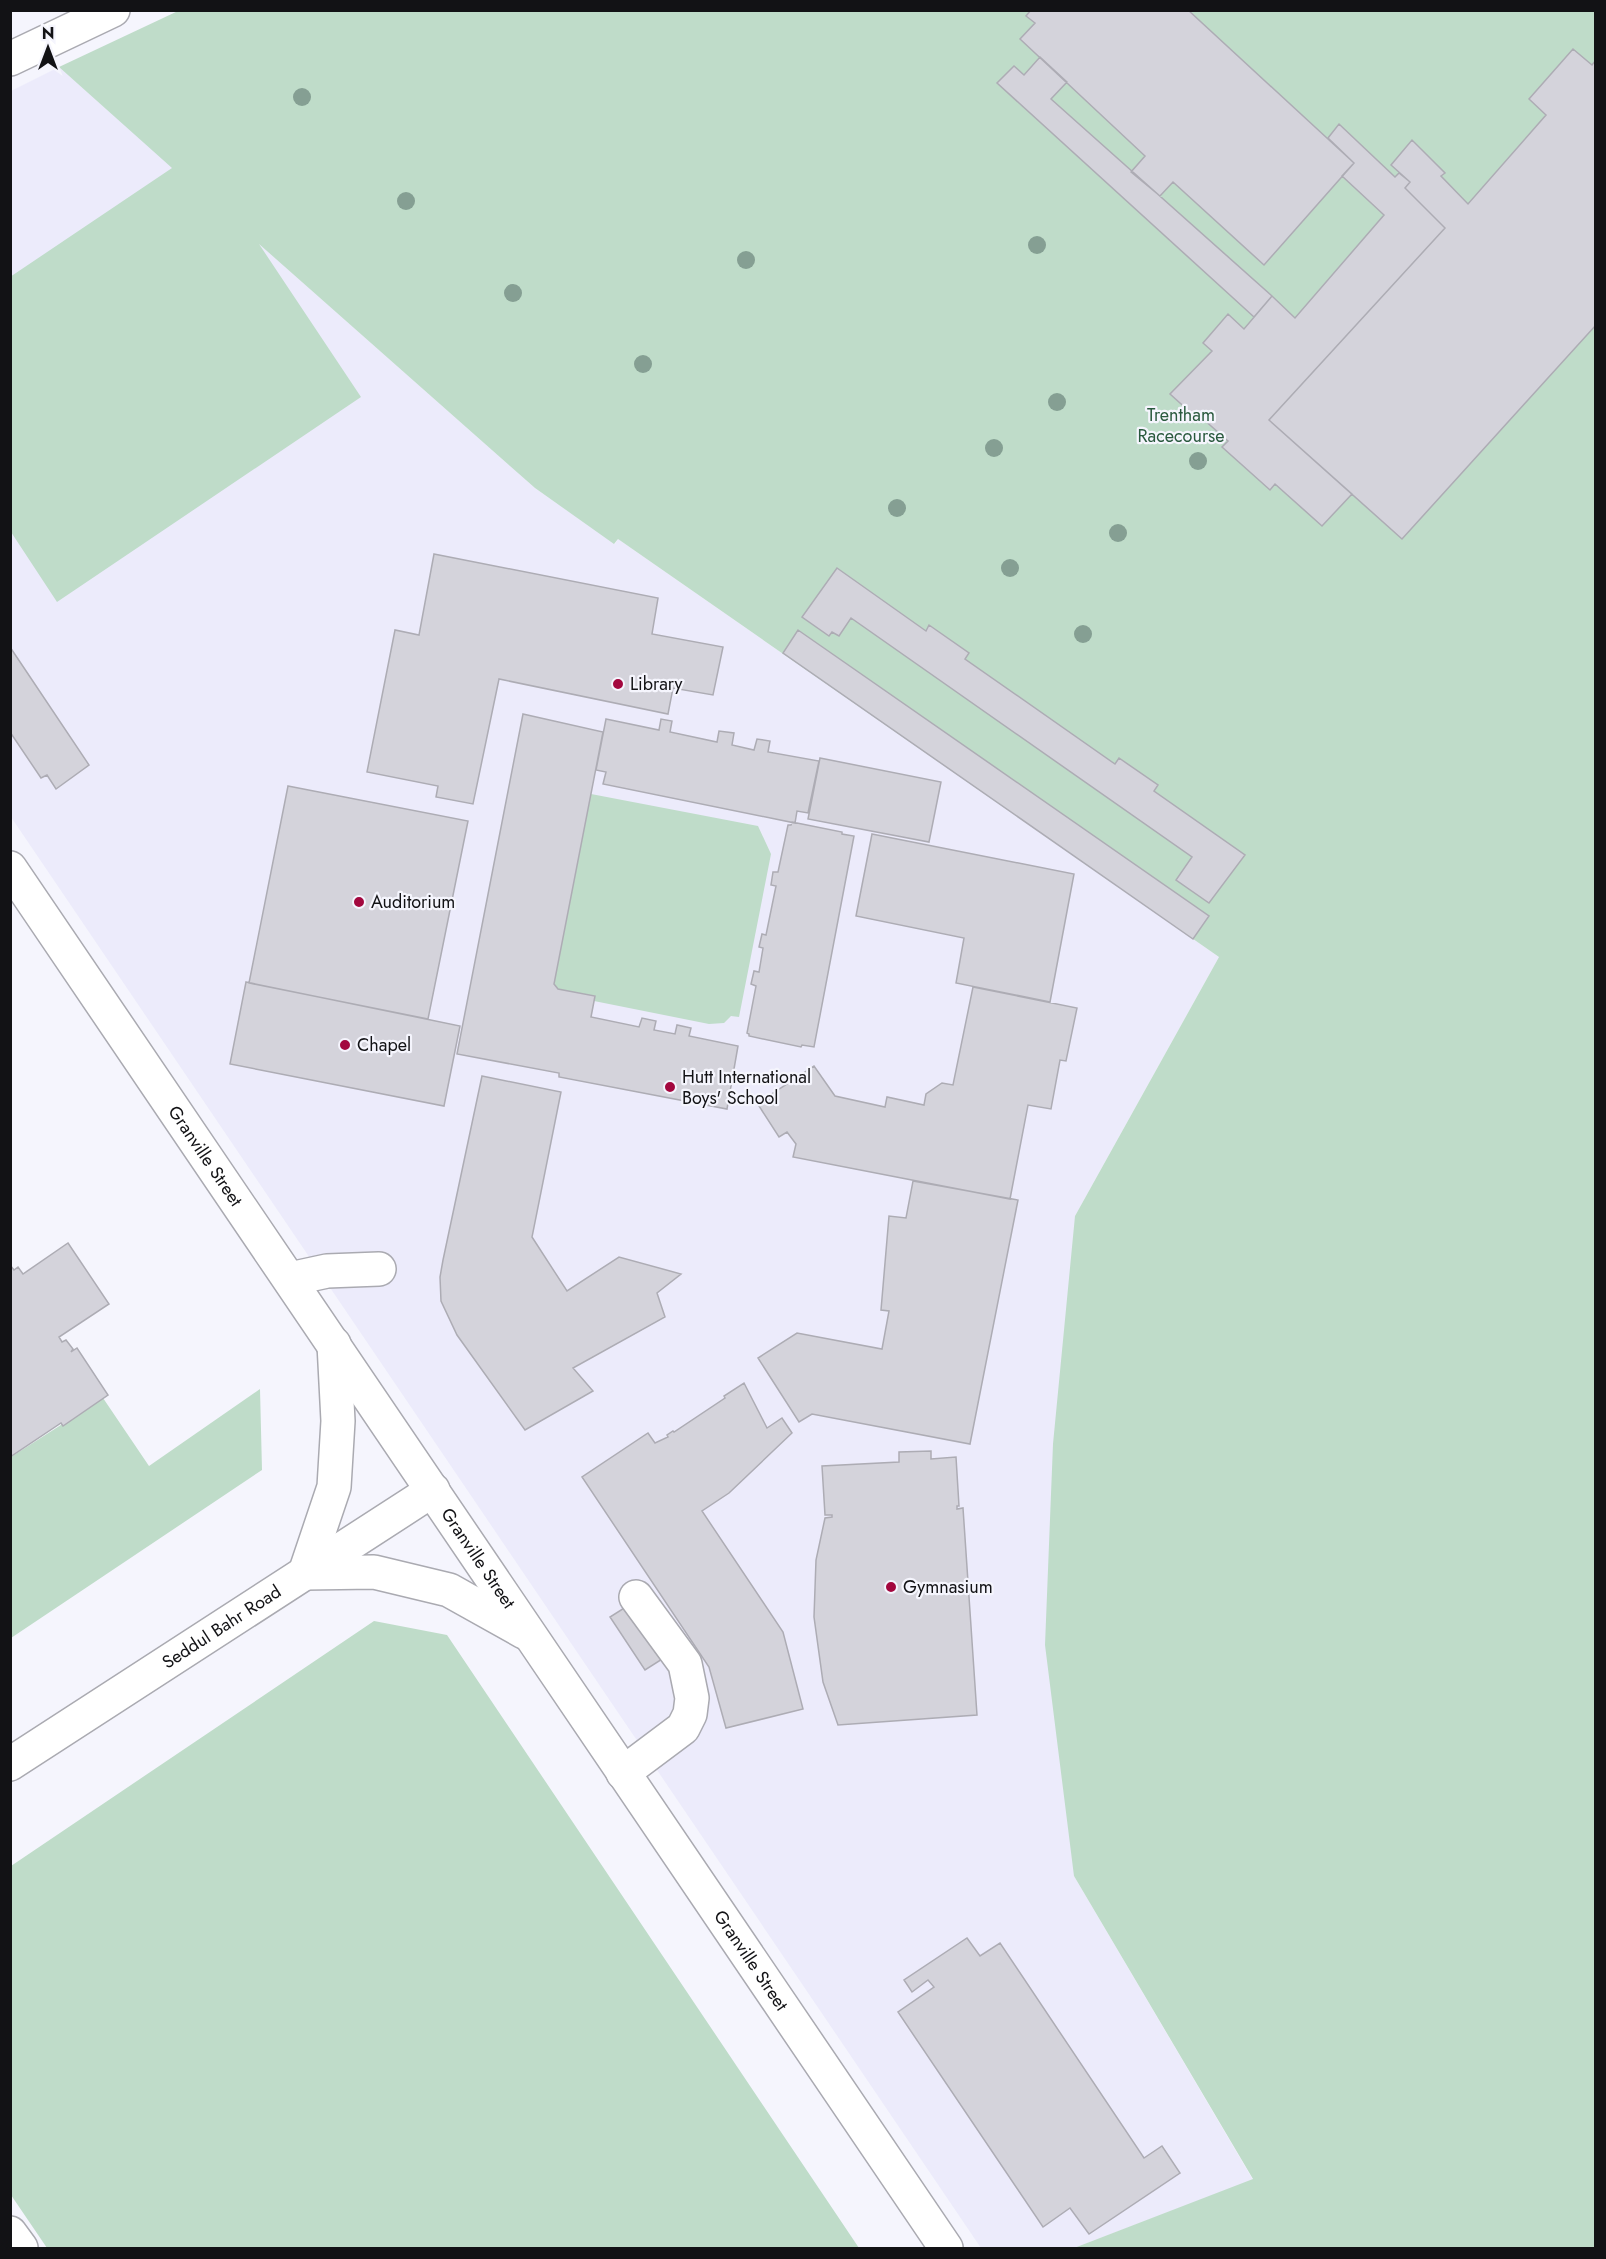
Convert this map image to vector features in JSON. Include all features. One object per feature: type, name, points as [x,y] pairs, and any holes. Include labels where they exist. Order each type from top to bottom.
[{"type":"street","points":[[10,59],[113,10]]},
{"type":"street","name":"Granville Street","points":[[10,868],[946,2248]]},
{"type":"street","points":[[290,1279],[327,1271],[380,1269]]},
{"type":"street","points":[[334,1344],[338,1421],[334,1487],[305,1573],[374,1572],[449,1590],[531,1636]]},
{"type":"street","name":"Seddul Bahr Road","points":[[10,1764],[433,1490]]},
{"type":"street","points":[[623,1773],[683,1728],[690,1714],[692,1698],[685,1665],[636,1597]]},
{"type":"street","points":[[10,2234],[21,2248]]},
{"type":"shaded area","name":"Hutt International Boys' School","points":[[59,67],[535,488],[615,544],[618,539],[1219,957],[1075,1216],[1074,1876],[1253,2180],[1074,2248],[981,2248],[11,817],[11,91]]},
{"type":"green space","name":"Trentham Racecourse","points":[[178,11],[1595,11],[1595,2248],[1074,2248],[1253,2179],[1074,1876],[1045,1645],[1053,1444],[1075,1216],[1219,957],[618,539],[614,544],[535,488],[259,244],[361,397],[57,602],[11,532],[10,277],[172,168],[59,67]]},
{"type":"green space","points":[[591,794],[758,826],[771,854],[739,1017],[731,1016],[724,1023],[709,1024],[594,1001],[595,996],[558,989],[554,984]]},
{"type":"green space","points":[[260,1389],[262,1470],[11,1638],[11,1457],[103,1398],[149,1466]]},
{"type":"green space","points":[[374,1621],[447,1635],[859,2248],[47,2248],[11,2195],[11,1866]]},
{"type":"building","points":[[1031,10],[1188,10],[1354,163],[1264,265],[1173,182],[1160,196],[1131,172],[1145,156],[1020,39],[1035,23],[1026,16]]},
{"type":"building","points":[[1573,49],[1592,65],[1596,60],[1596,325],[1402,539],[1269,420],[1445,228],[1405,188],[1410,182],[1391,165],[1412,140],[1445,173],[1441,176],[1468,204],[1546,115],[1529,99]]},
{"type":"building","points":[[1040,57],[1067,82],[1051,99],[1272,296],[1254,317],[997,83],[1014,66],[1024,75]]},
{"type":"building","points":[[1339,124],[1395,177],[1399,173],[1410,182],[1405,188],[1445,228],[1269,420],[1352,494],[1322,526],[1275,484],[1270,490],[1222,447],[1228,441],[1203,419],[1200,421],[1170,394],[1212,351],[1203,343],[1228,314],[1244,329],[1272,296],[1295,318],[1384,215],[1342,176],[1354,163],[1328,138]]},
{"type":"building","name":"Library","points":[[434,554],[658,598],[652,634],[723,647],[713,695],[673,688],[668,714],[499,679],[473,804],[436,797],[438,786],[367,772],[395,630],[419,635]]},
{"type":"building","points":[[837,568],[926,631],[929,625],[969,653],[965,659],[1115,764],[1119,758],[1158,785],[1154,791],[1245,855],[1209,903],[1176,880],[1192,857],[851,618],[839,636],[832,632],[829,636],[802,617]]},
{"type":"building","points":[[798,630],[1209,916],[1193,939],[783,653]]},
{"type":"building","points":[[10,647],[89,765],[56,789],[47,775],[41,778],[10,732]]},
{"type":"building","points":[[523,714],[603,732],[554,984],[558,989],[595,996],[591,1017],[639,1027],[642,1018],[656,1021],[654,1030],[675,1034],[677,1025],[691,1028],[689,1036],[738,1046],[727,1109],[559,1077],[559,1073],[457,1054]]},
{"type":"building","points":[[606,719],[659,730],[661,719],[672,721],[670,732],[717,742],[719,731],[734,733],[732,745],[754,750],[757,739],[770,741],[768,752],[819,761],[808,813],[797,811],[795,823],[603,784],[606,772],[596,770]]},
{"type":"building","points":[[820,758],[941,782],[929,842],[808,819]]},
{"type":"building","name":"Auditorium","points":[[288,786],[468,821],[428,1019],[249,983]]},
{"type":"building","points":[[792,822],[854,836],[814,1047],[802,1045],[801,1047],[749,1036],[747,1033],[756,986],[751,984],[754,971],[759,972],[763,948],[759,947],[762,934],[766,935],[776,886],[771,885],[773,872],[778,872],[788,825]]},
{"type":"building","points":[[872,834],[1074,874],[1050,1002],[956,983],[964,938],[856,916]]},
{"type":"building","name":"Chapel","points":[[246,982],[460,1026],[444,1106],[230,1064]]},
{"type":"building","points":[[973,987],[1077,1008],[1066,1061],[1060,1060],[1051,1109],[1028,1105],[1010,1199],[793,1157],[796,1144],[787,1132],[779,1137],[759,1106],[769,1099],[767,1097],[814,1066],[835,1096],[885,1107],[887,1097],[924,1105],[926,1094],[942,1083],[953,1085]]},
{"type":"building","points":[[482,1076],[561,1092],[532,1237],[567,1291],[619,1257],[681,1274],[657,1293],[665,1317],[573,1368],[593,1391],[525,1430],[457,1335],[441,1301],[440,1277],[443,1260]]},
{"type":"building","points":[[913,1181],[1018,1200],[970,1444],[812,1414],[799,1422],[758,1358],[797,1333],[882,1349],[889,1311],[881,1310],[889,1216],[906,1218]]},
{"type":"building","points":[[68,1243],[109,1304],[59,1337],[62,1342],[66,1340],[73,1349],[71,1352],[77,1348],[108,1395],[63,1426],[61,1423],[10,1457],[10,1265],[14,1270],[18,1267],[23,1274]]},
{"type":"building","points":[[744,1383],[767,1428],[782,1418],[792,1433],[729,1493],[702,1511],[783,1632],[803,1709],[726,1728],[709,1667],[582,1477],[648,1433],[655,1443],[668,1437],[667,1435]]},
{"type":"building","name":"Gymnasium","points":[[931,1451],[931,1459],[956,1457],[959,1506],[957,1509],[963,1508],[977,1715],[838,1725],[823,1682],[814,1617],[816,1560],[825,1518],[832,1517],[832,1515],[825,1515],[822,1466],[899,1462],[899,1452]]},
{"type":"building","points":[[632,1603],[667,1656],[645,1670],[610,1617]]},
{"type":"building","points":[[967,1938],[980,1956],[1000,1943],[1144,2158],[1162,2146],[1180,2173],[1089,2234],[1070,2208],[1043,2227],[898,2012],[934,1987],[928,1980],[912,1992],[904,1980]]},
{"type":"place","name":"Library","points":[[618,684]]},
{"type":"place","name":"Auditorium","points":[[359,902]]},
{"type":"place","name":"Chapel","points":[[345,1045]]},
{"type":"place","name":"Hutt International Boys' School","points":[[670,1087]]},
{"type":"place","name":"Gymnasium","points":[[891,1587]]}]
